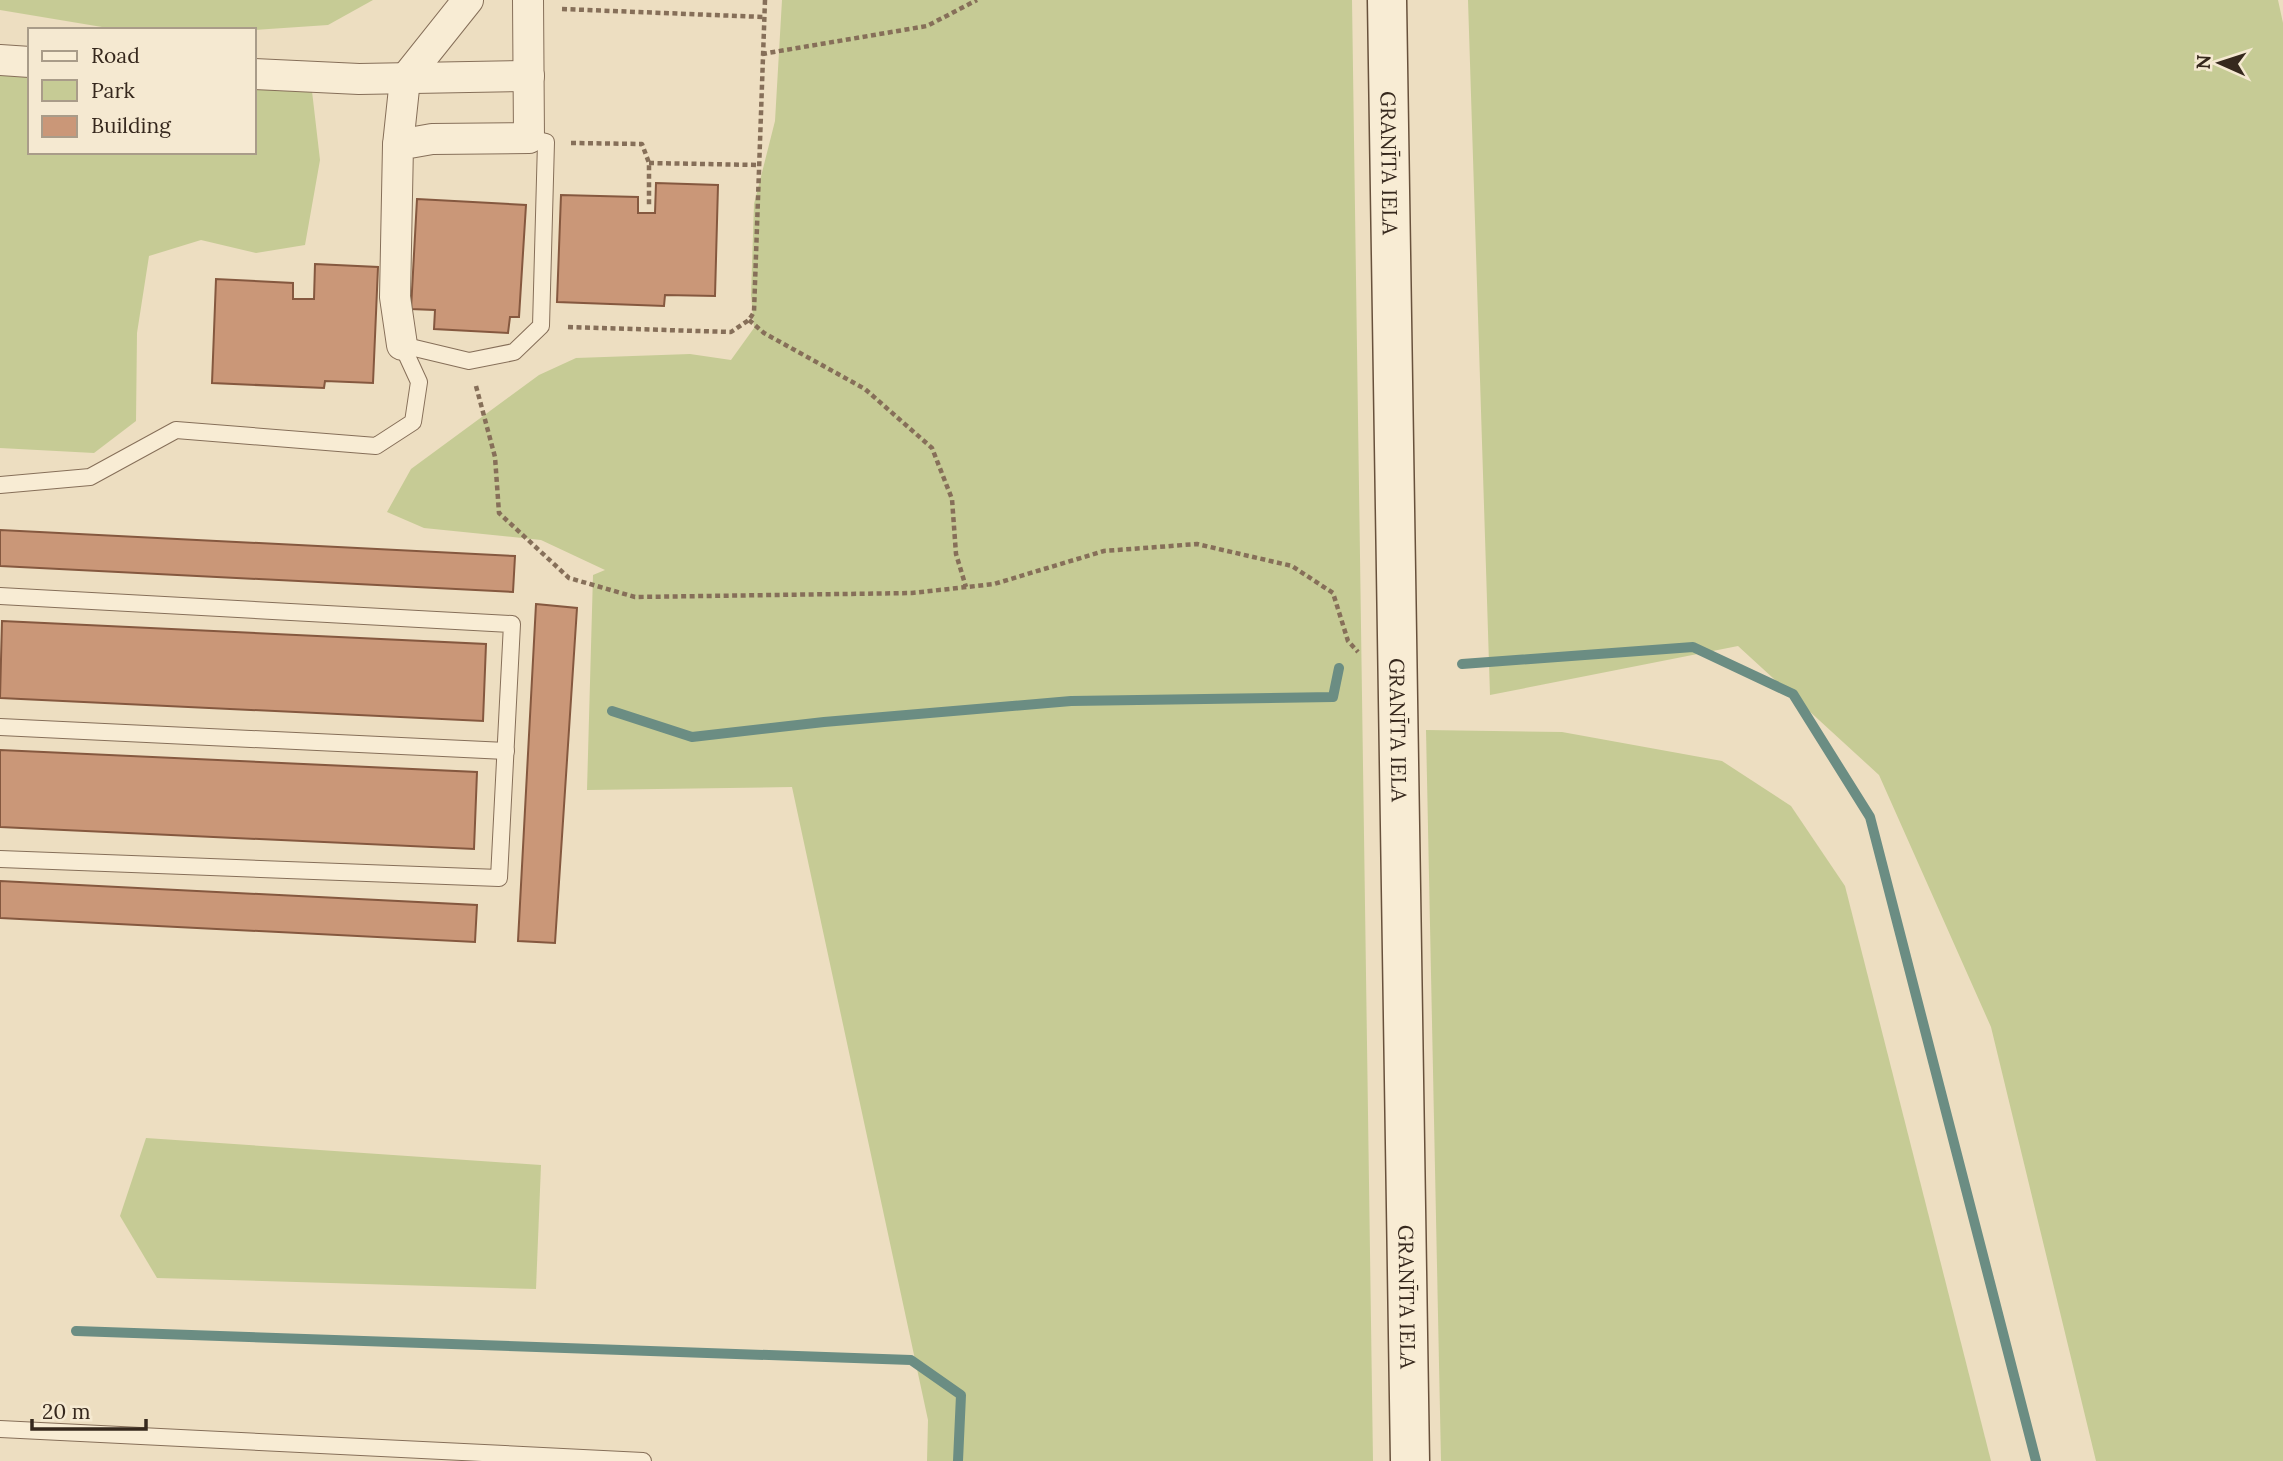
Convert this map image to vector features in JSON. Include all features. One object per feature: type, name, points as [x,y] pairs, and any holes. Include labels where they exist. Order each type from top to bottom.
[{"type":"main road","name":"GRANĪTA IELA","points":[[1387,0],[1409,1461]]},
{"type":"street","points":[[402,345],[395,297],[398,145],[405,79],[468,0]]},
{"type":"street","points":[[398,145],[432,139],[537,140],[528,76],[528,4]]},
{"type":"street","points":[[0,60],[28,62]]},
{"type":"street","points":[[256,74],[405,79],[528,76]]},
{"type":"lane","points":[[402,345],[469,361],[514,352],[541,326],[537,140]]},
{"type":"lane","points":[[0,485],[90,477],[176,430],[376,446],[413,422],[419,382],[402,345]]},
{"type":"lane","points":[[0,596],[512,624],[499,878],[0,859]]},
{"type":"lane","points":[[0,727],[506,751]]},
{"type":"lane","points":[[0,1429],[643,1461]]},
{"type":"path","points":[[541,326],[731,331],[749,320],[754,312],[757,295],[758,165],[765,0]]},
{"type":"path","points":[[762,54],[927,26],[976,0]]},
{"type":"path","points":[[528,4],[764,17]]},
{"type":"path","points":[[537,140],[642,144],[649,163],[649,206]]},
{"type":"path","points":[[649,163],[758,165]]},
{"type":"path","points":[[749,320],[764,333],[865,389],[932,448],[952,499],[956,554],[965,587]]},
{"type":"path","points":[[469,361],[495,457],[499,513],[569,578],[635,597],[912,593],[994,584],[1104,551],[1197,544],[1292,566],[1333,593],[1348,641],[1396,694]]},
{"type":"green space","points":[[0,0],[373,0],[328,25],[256,30],[108,28],[0,10]]},
{"type":"green space","points":[[782,0],[1352,0],[1373,1461],[927,1461],[928,1420],[792,787],[587,790],[593,575],[605,570],[541,540],[424,528],[387,512],[411,469],[539,375],[576,358],[690,354],[731,360],[754,328],[751,295],[754,204],[775,121]]},
{"type":"green space","points":[[1468,0],[2278,0],[2283,23],[2283,1461],[2096,1461],[1991,1027],[1879,775],[1738,646],[1490,695]]},
{"type":"green space","points":[[0,74],[28,75],[28,154],[256,154],[256,76],[310,74],[320,160],[305,245],[256,253],[201,240],[149,256],[137,333],[136,421],[94,453],[0,448]]},
{"type":"green space","points":[[1426,730],[1562,732],[1722,761],[1791,806],[1845,886],[1991,1461],[1441,1461]]},
{"type":"green space","points":[[146,1138],[541,1165],[536,1289],[157,1278],[120,1216]]},
{"type":"building","points":[[656,183],[718,185],[715,296],[665,295],[664,306],[557,302],[561,195],[638,197],[638,213],[655,213]]},
{"type":"building","points":[[417,199],[526,205],[519,317],[510,317],[508,333],[434,329],[435,310],[411,309]]},
{"type":"building","points":[[315,264],[378,267],[373,383],[325,381],[324,388],[212,383],[216,279],[293,283],[293,299],[314,299]]},
{"type":"building","points":[[0,530],[515,556],[513,592],[0,566]]},
{"type":"building","points":[[536,604],[577,608],[555,943],[518,941]]},
{"type":"building","points":[[2,621],[486,644],[483,721],[0,698]]},
{"type":"building","points":[[0,750],[477,772],[474,849],[0,827]]},
{"type":"building","points":[[0,881],[477,905],[475,942],[0,918]]},
{"type":"waterway","points":[[1462,664],[1693,647],[1793,694],[1870,817],[2036,1461]]},
{"type":"waterway","points":[[612,711],[692,737],[824,722],[1071,701],[1333,697],[1339,668]]},
{"type":"waterway","points":[[76,1331],[911,1360],[961,1395],[958,1461]]}]
